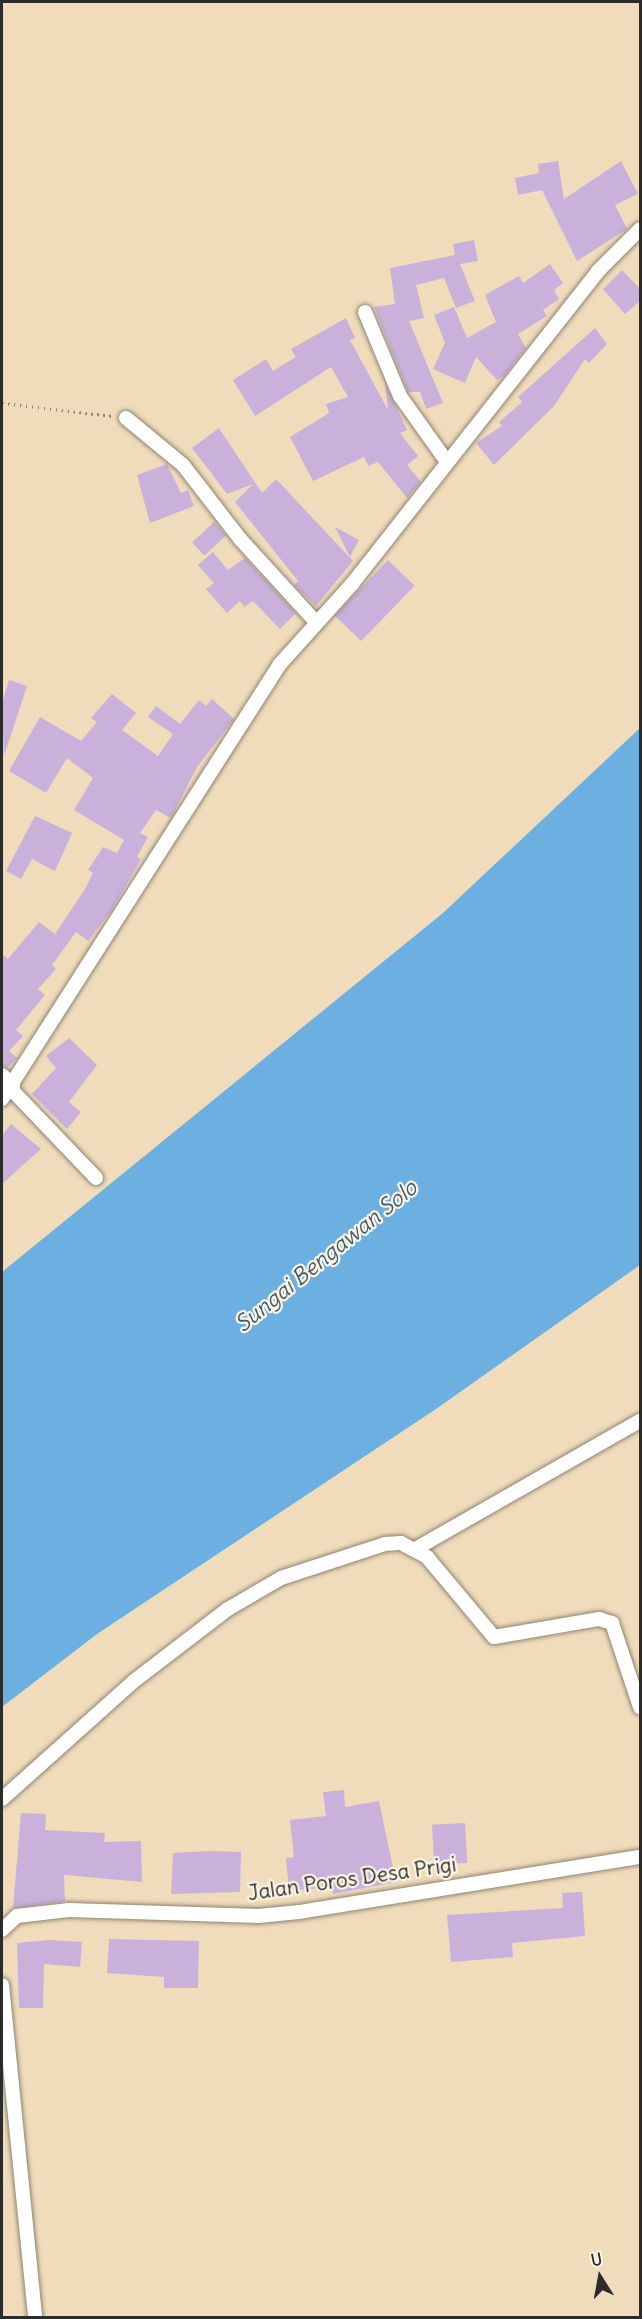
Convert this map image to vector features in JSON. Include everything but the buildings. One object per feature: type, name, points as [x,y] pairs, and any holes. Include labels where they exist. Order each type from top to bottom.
[{"type":"street","points":[[8,1091],[245,713],[315,621],[447,462],[598,271],[640,229]]},
{"type":"street","points":[[365,312],[400,396],[447,462]]},
{"type":"street","points":[[126,418],[183,465],[241,540],[315,621]]},
{"type":"street","points":[[2,1075],[8,1091],[96,1178]]},
{"type":"street","points":[[2,1799],[134,1681],[228,1609],[330,1559],[385,1544],[417,1548],[640,1421]]},
{"type":"street","points":[[417,1548],[494,1637],[599,1619],[612,1623],[640,1707]]},
{"type":"street","name":"Jalan Poros Desa Prigi","points":[[2,1931],[17,1916],[69,1910],[259,1916],[299,1912],[640,1857]]},
{"type":"street","points":[[2,1985],[35,2318]]},
{"type":"path","points":[[2,403],[126,418]]},
{"type":"water","name":"Sungai Bengawan Solo","points":[[640,728],[640,1265],[436,1409],[97,1634],[2,1707],[2,1272],[443,913]]}]
